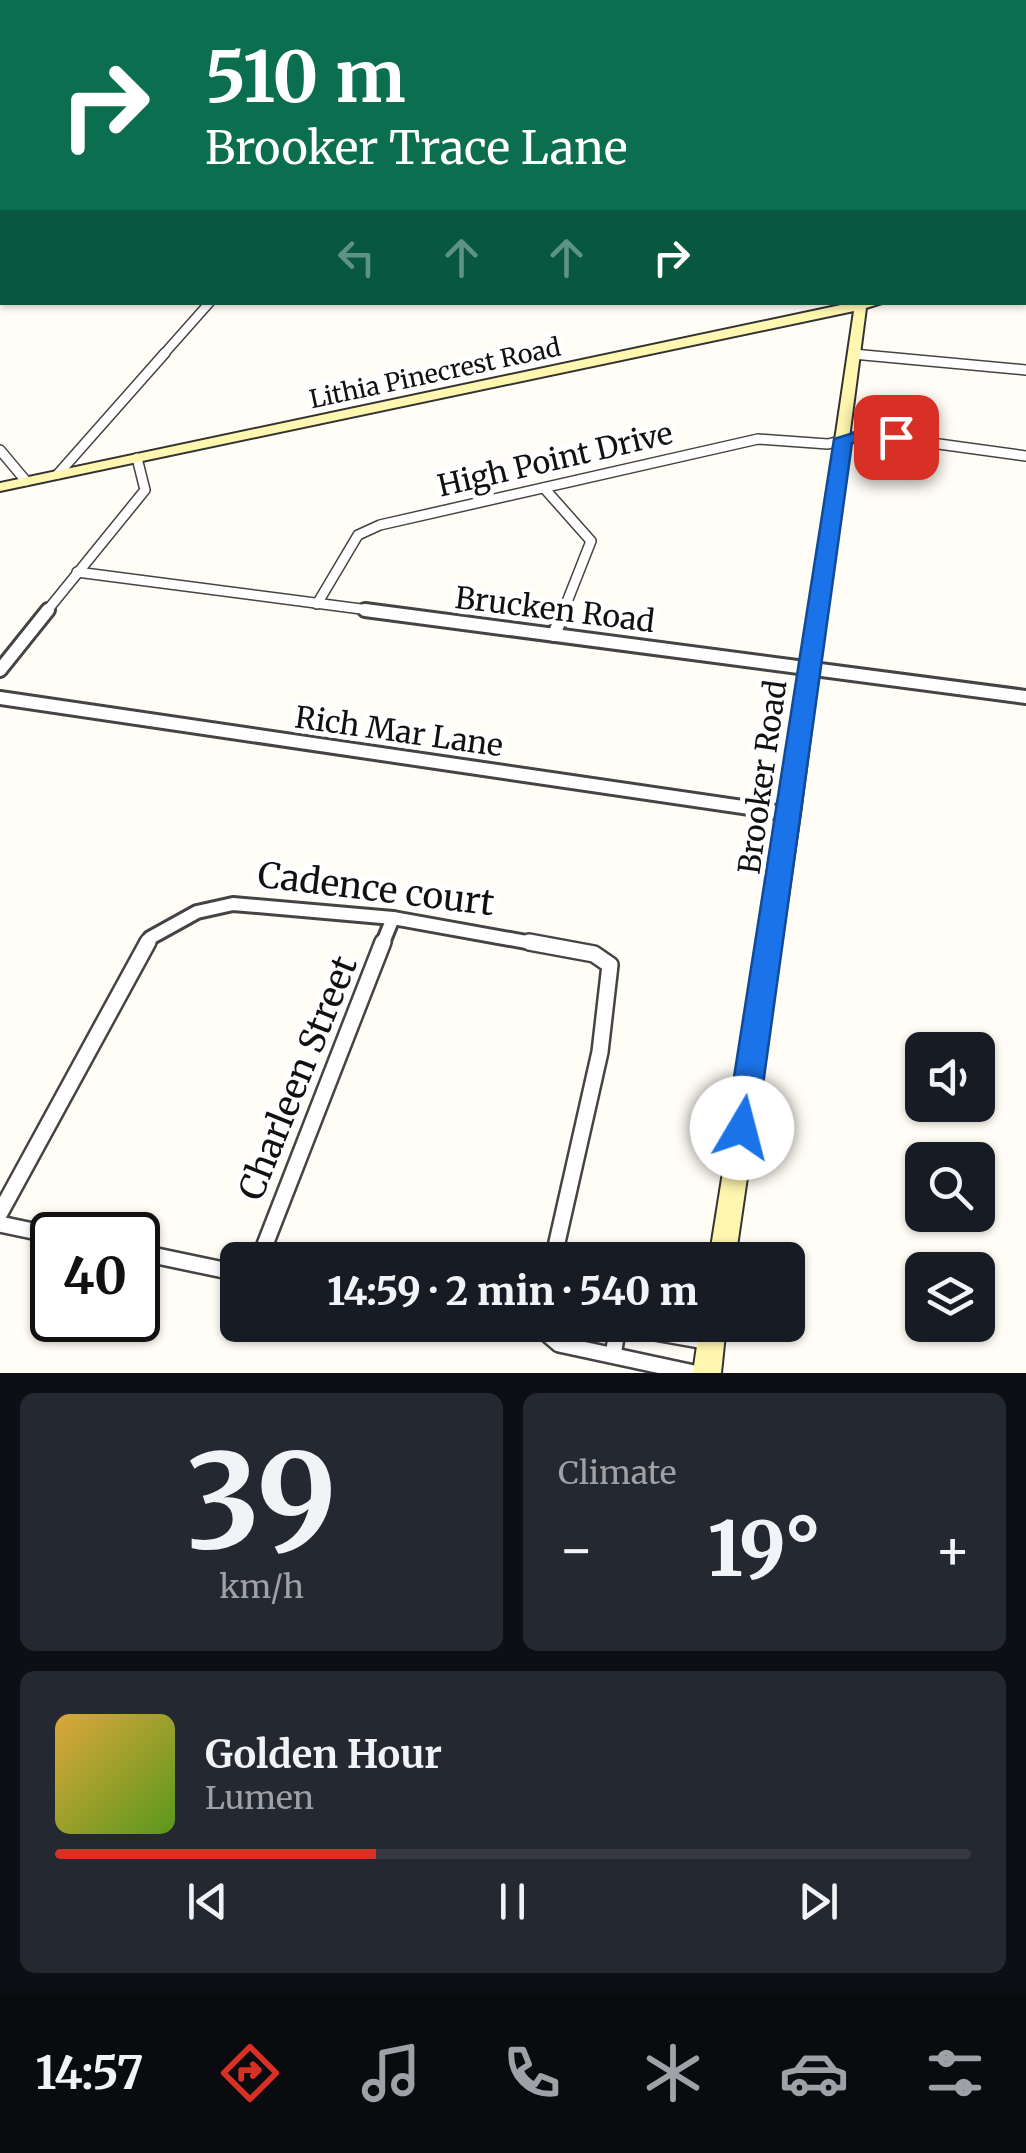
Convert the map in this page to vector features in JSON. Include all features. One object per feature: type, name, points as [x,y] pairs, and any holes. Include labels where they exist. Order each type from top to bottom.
[{"type":"street","points":[[58,474],[207,305]]},
{"type":"street","name":"Lithia Pinecrest Road","points":[[0,487],[862,305]]},
{"type":"street","name":"Brooker Road","points":[[725,1242],[790,814],[853,354],[867,305]]},
{"type":"street","points":[[853,354],[1026,370]]},
{"type":"street","name":"High Point Drive","points":[[317,604],[358,534],[380,524],[758,438],[828,444],[866,434],[1026,456]]},
{"type":"street","points":[[0,450],[26,481]]},
{"type":"street","points":[[0,670],[144,490],[137,458]]},
{"type":"street","points":[[544,488],[591,541],[554,635]]},
{"type":"street","name":"Brucken Road","points":[[77,572],[1026,697]]},
{"type":"street","name":"Rich Mar Lane","points":[[0,698],[790,814]]},
{"type":"street","name":"Cadence court","points":[[0,1213],[150,938],[197,912],[232,904],[394,918],[594,954],[610,965],[600,1052],[557,1242]]},
{"type":"street","name":"Charleen Street","points":[[265,1242],[394,918]]},
{"type":"street","points":[[0,1224],[30,1230]]},
{"type":"street","points":[[160,1257],[220,1269]]},
{"type":"street","points":[[557,1342],[694,1373]]},
{"type":"street","points":[[613,1355],[615,1342]]},
{"type":"street","points":[[707,1373],[711,1342]]},
{"type":"route","points":[[742,1128],[843,439],[866,434],[896,437]]}]
